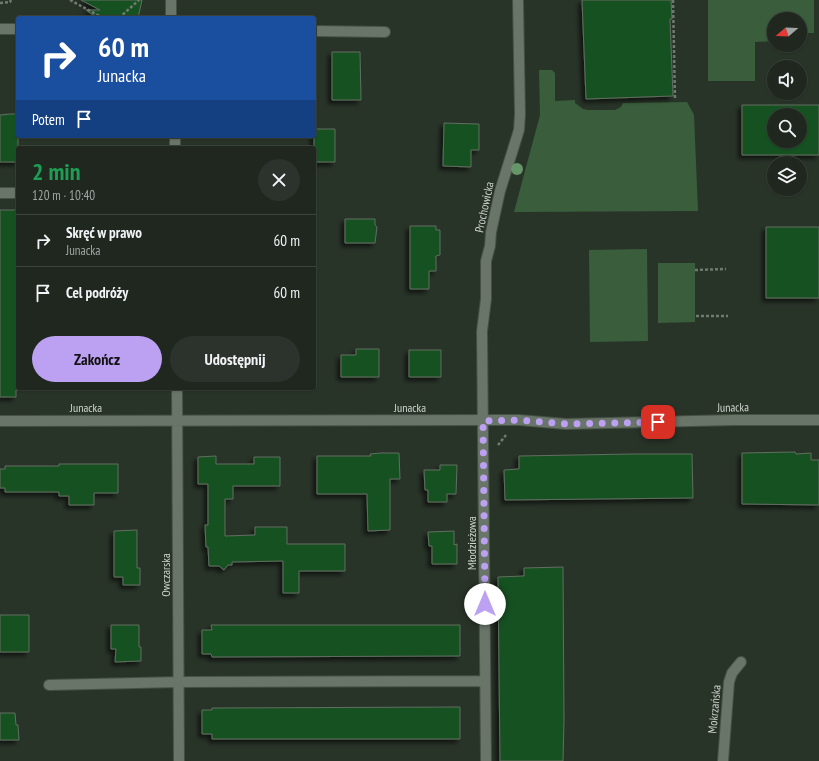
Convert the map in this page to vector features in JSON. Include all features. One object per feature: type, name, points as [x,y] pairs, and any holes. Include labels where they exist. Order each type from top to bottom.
[{"type":"street","points":[[171,0],[172,16]]},
{"type":"street","name":"Prochowicka","points":[[483,421],[482,330],[486,299],[486,261],[499,197],[507,166],[519,130],[518,0]]},
{"type":"street","points":[[0,29],[16,29]]},
{"type":"street","points":[[316,31],[385,32]]},
{"type":"street","points":[[0,193],[16,193]]},
{"type":"street","name":"Owczarska","points":[[177,390],[180,761]]},
{"type":"street","name":"Junacka","points":[[0,420],[512,420],[566,424],[735,420],[819,420]]},
{"type":"street","name":"Młodzieżowa","points":[[483,421],[486,761]]},
{"type":"street","name":"Mokrzańska","points":[[723,761],[729,682],[732,673],[741,662]]},
{"type":"street","points":[[49,685],[179,682],[485,681]]},
{"type":"path","points":[[0,3],[10,2],[11,0]]},
{"type":"path","points":[[70,0],[99,16]]},
{"type":"path","points":[[121,16],[139,0]]},
{"type":"path","points":[[673,0],[675,99]]},
{"type":"path","points":[[695,270],[726,269]]},
{"type":"path","points":[[696,316],[728,316]]},
{"type":"path","points":[[496,451],[503,438],[513,433],[512,420]]},
{"type":"green space","points":[[708,0],[814,0],[814,33],[807,33],[807,12],[767,12],[767,41],[755,42],[755,81],[708,81]]},
{"type":"green space","points":[[539,70],[552,70],[555,73],[555,101],[575,100],[575,103],[583,109],[615,110],[621,107],[623,103],[687,102],[694,115],[698,211],[514,212],[540,115]]},
{"type":"green space","points":[[647,249],[648,341],[590,342],[589,250]]},
{"type":"green space","points":[[658,263],[695,263],[695,322],[658,323]]},
{"type":"building","points":[[81,0],[142,0],[138,16],[94,16],[86,10],[100,10]]},
{"type":"building","points":[[582,0],[671,0],[672,19],[670,19],[673,96],[586,99]]},
{"type":"building","points":[[332,52],[360,52],[361,100],[332,100]]},
{"type":"building","points":[[742,105],[819,105],[819,155],[742,155]]},
{"type":"building","points":[[16,114],[16,138],[18,138],[18,146],[16,146],[16,162],[0,162],[0,115]]},
{"type":"building","points":[[444,123],[479,124],[479,150],[471,150],[471,167],[443,166]]},
{"type":"building","points":[[316,129],[335,129],[335,162],[316,162],[316,146],[314,146]]},
{"type":"building","points":[[0,210],[16,210],[16,397],[0,397]]},
{"type":"building","points":[[345,219],[375,219],[375,225],[377,227],[375,243],[345,243]]},
{"type":"building","points":[[410,226],[436,226],[436,230],[440,230],[440,255],[436,256],[436,271],[429,271],[429,289],[410,289]]},
{"type":"building","points":[[766,227],[819,227],[819,298],[766,298]]},
{"type":"building","points":[[356,349],[379,349],[379,377],[341,377],[341,355],[356,355]]},
{"type":"building","points":[[409,350],[441,350],[441,377],[409,377]]},
{"type":"building","points":[[795,452],[796,454],[811,453],[811,460],[819,460],[819,505],[742,504],[742,453]]},
{"type":"building","points":[[399,453],[400,479],[390,479],[390,530],[368,531],[367,494],[317,494],[317,456],[371,456],[370,454]]},
{"type":"building","points":[[692,454],[693,498],[505,500],[504,470],[519,469],[519,456]]},
{"type":"building","points":[[216,456],[216,464],[254,464],[254,457],[280,457],[280,486],[233,486],[233,499],[225,499],[225,536],[255,535],[255,527],[287,527],[287,544],[345,544],[345,571],[299,571],[299,593],[283,593],[283,561],[232,562],[232,565],[228,565],[224,570],[219,566],[209,566],[205,525],[208,525],[208,484],[198,484],[198,457]]},
{"type":"building","points":[[59,464],[118,464],[118,493],[94,493],[94,505],[69,505],[69,496],[59,496],[59,492],[5,492],[5,488],[0,488],[0,469],[5,469],[5,466],[59,466]]},
{"type":"building","points":[[440,465],[457,465],[456,494],[447,494],[447,502],[428,502],[428,490],[425,490],[424,470],[440,470]]},
{"type":"building","points":[[137,530],[137,568],[140,568],[140,585],[123,585],[123,577],[114,577],[114,531]]},
{"type":"building","points":[[454,531],[454,545],[457,544],[457,564],[432,564],[432,546],[429,546],[428,532]]},
{"type":"building","points":[[563,567],[563,761],[500,761],[498,577],[524,576],[524,568]]},
{"type":"building","points":[[0,615],[29,615],[29,652],[0,652]]},
{"type":"building","points":[[111,625],[139,625],[139,647],[141,647],[141,661],[115,662],[116,649],[111,649]]},
{"type":"building","points":[[211,625],[460,625],[460,656],[212,657],[211,654],[202,654],[202,630],[212,630]]},
{"type":"building","points":[[460,707],[460,739],[212,739],[212,734],[202,734],[202,710],[212,710],[212,708]]},
{"type":"building","points":[[0,713],[15,713],[16,725],[18,725],[19,740],[0,740]]},
{"type":"route","points":[[485,604],[483,421],[519,420],[566,424],[658,422]]}]
